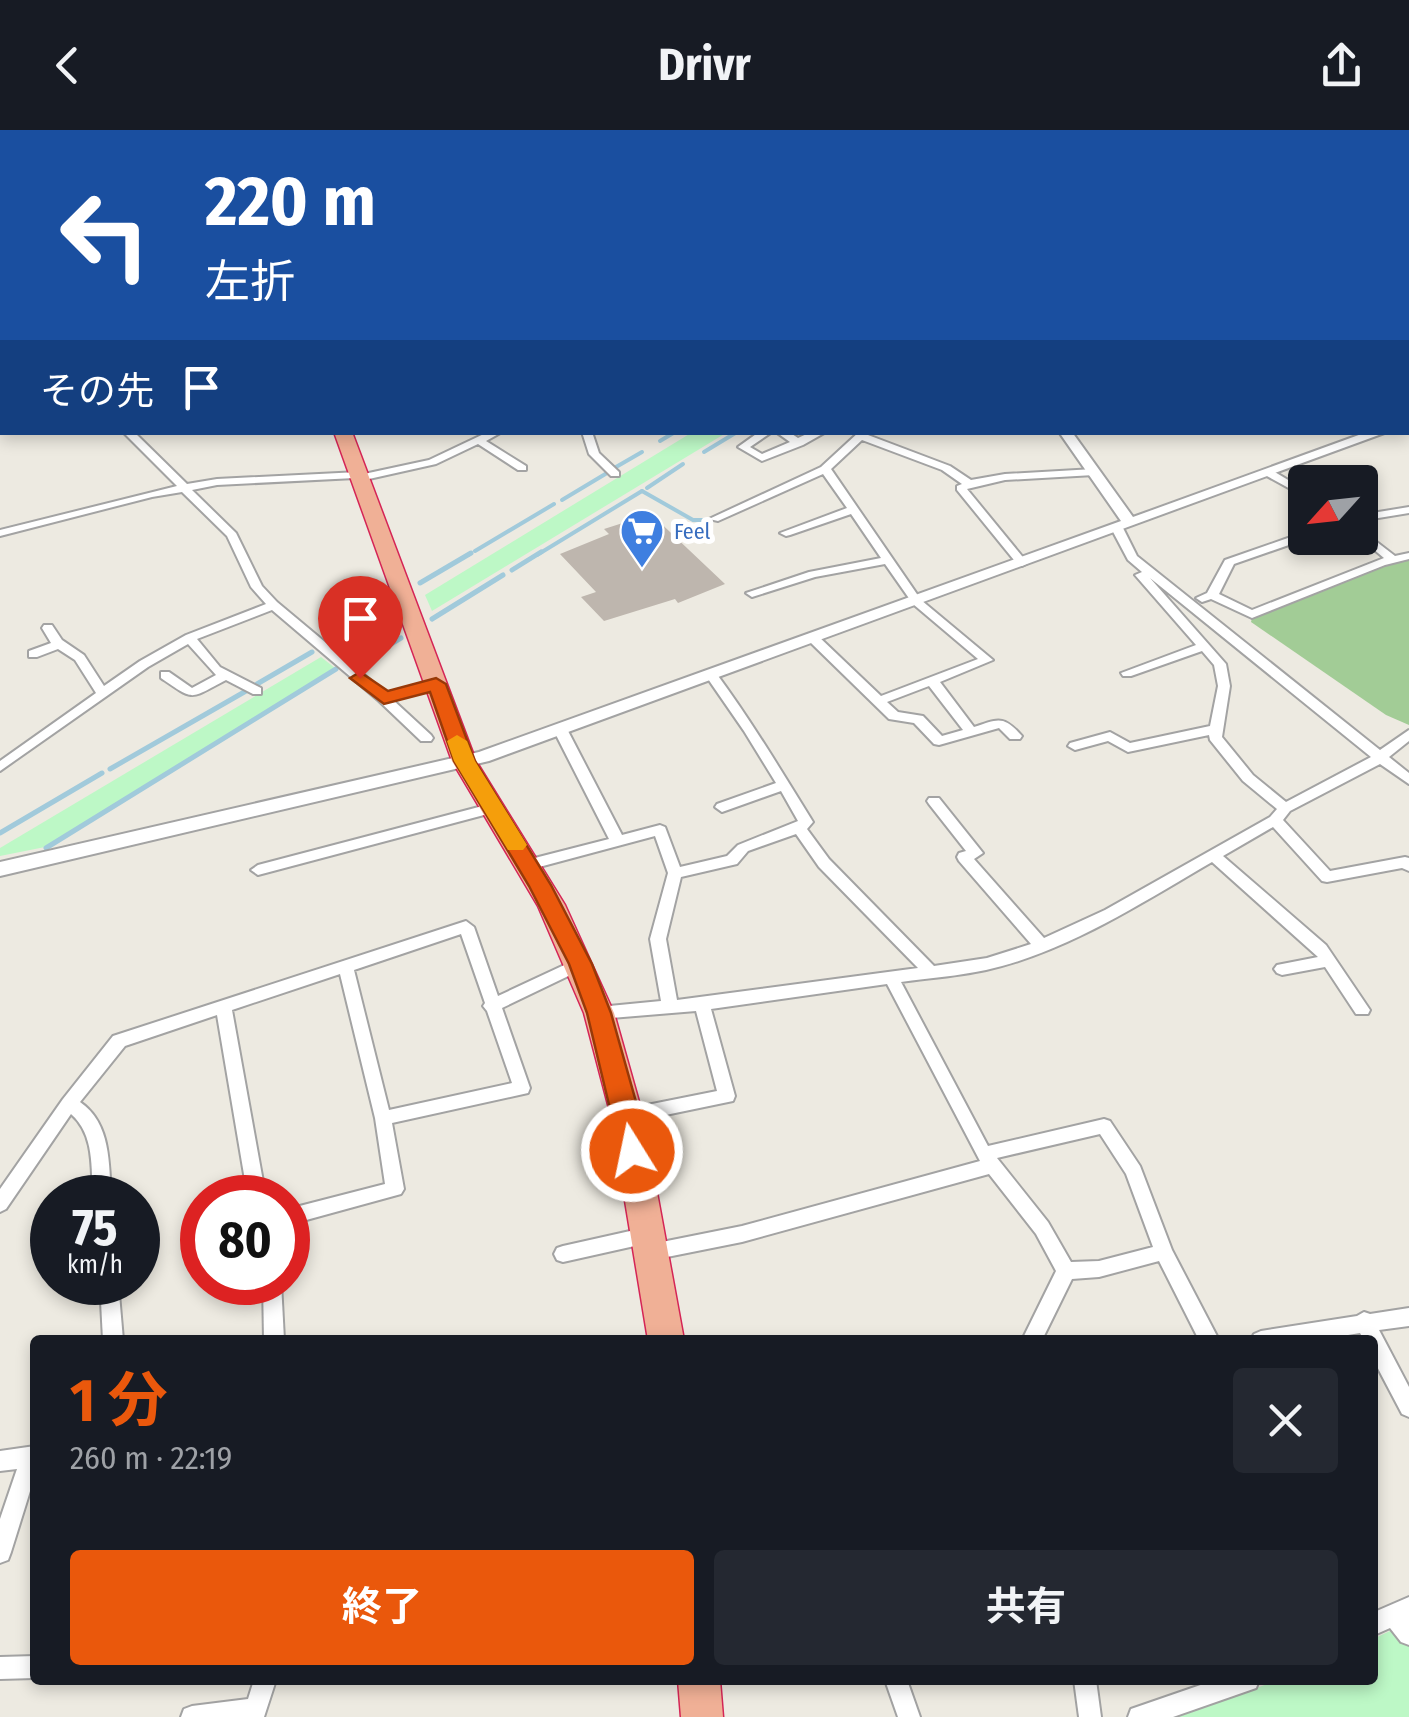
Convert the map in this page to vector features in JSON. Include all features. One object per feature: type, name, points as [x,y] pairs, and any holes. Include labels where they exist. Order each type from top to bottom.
[{"type":"highway","points":[[344,435],[464,761],[528,865],[580,964],[599,1013],[627,1116],[665,1335]]},
{"type":"highway","points":[[699,1685],[702,1717]]},
{"type":"street","points":[[131,435],[232,535],[257,587],[273,604],[426,738]]},
{"type":"street","points":[[0,533],[186,488],[292,476],[360,476],[408,470],[491,435]]},
{"type":"street","points":[[588,435],[594,454],[614,474]]},
{"type":"street","points":[[762,435],[743,447],[762,458],[814,435]]},
{"type":"street","points":[[786,435],[799,442]]},
{"type":"street","points":[[714,519],[824,469],[864,435],[946,468],[968,483]]},
{"type":"street","points":[[1068,435],[1123,525],[1133,566],[1220,664],[1224,686],[1215,737],[1327,877],[1405,862],[1409,866]]},
{"type":"street","points":[[0,869],[464,761],[712,676],[1372,435]]},
{"type":"street","points":[[480,442],[522,468]]},
{"type":"street","points":[[824,469],[917,602],[987,660],[879,701]]},
{"type":"street","points":[[1022,563],[961,488],[968,483],[1094,472]]},
{"type":"street","points":[[1269,472],[1288,484]]},
{"type":"street","points":[[786,534],[853,510]]},
{"type":"street","points":[[1378,515],[1409,510]]},
{"type":"street","points":[[1189,603],[1212,594],[1230,562],[1288,541]]},
{"type":"street","points":[[1378,547],[1392,559]]},
{"type":"street","points":[[1212,594],[1252,614],[1392,559],[1409,556]]},
{"type":"street","points":[[1132,558],[1409,780]]},
{"type":"street","points":[[752,593],[812,574],[888,560]]},
{"type":"street","points":[[0,767],[96,700],[102,691],[190,638],[273,604]]},
{"type":"street","points":[[48,628],[59,644],[80,658],[102,691]]},
{"type":"street","points":[[190,638],[224,676]]},
{"type":"street","points":[[814,639],[894,716],[918,719],[939,741],[1001,723],[1014,736]]},
{"type":"street","points":[[33,654],[59,644]]},
{"type":"street","points":[[1127,673],[1204,646]]},
{"type":"street","points":[[165,675],[190,693],[224,676],[258,690]]},
{"type":"street","points":[[676,873],[732,860],[743,848],[806,822],[712,676]]},
{"type":"street","points":[[932,681],[971,732]]},
{"type":"street","points":[[384,698],[436,684]]},
{"type":"street","points":[[1075,746],[1110,736],[1128,748],[1216,729]]},
{"type":"street","points":[[561,730],[617,840]]},
{"type":"street","points":[[599,1013],[702,1004],[932,973],[988,964],[1042,946],[1215,857],[1280,814],[1372,763],[1409,734]]},
{"type":"street","points":[[722,807],[784,785]]},
{"type":"street","points":[[934,802],[976,853],[964,857],[1042,946]]},
{"type":"street","points":[[258,870],[494,808]]},
{"type":"street","points":[[799,828],[824,863],[932,973]]},
{"type":"street","points":[[528,865],[660,830],[676,873],[658,939],[670,1006]]},
{"type":"street","points":[[1215,857],[1275,906],[1329,960],[1362,1010]]},
{"type":"street","points":[[0,1204],[69,1104],[120,1041],[466,927],[522,1088],[383,1118]]},
{"type":"street","points":[[1282,969],[1329,960]]},
{"type":"street","points":[[491,1006],[580,964]]},
{"type":"street","points":[[310,1211],[396,1189],[383,1118],[346,969]]},
{"type":"street","points":[[892,979],[988,1159],[1042,1228],[1066,1270]]},
{"type":"street","points":[[627,1116],[727,1096],[702,1004]]},
{"type":"street","points":[[224,1009],[252,1175]]},
{"type":"street","points":[[69,1104],[84,1111],[96,1132],[100,1175]]},
{"type":"street","points":[[563,1254],[742,1234],[1104,1126],[1134,1171],[1164,1252],[1206,1335]]},
{"type":"street","points":[[1066,1270],[1100,1268],[1164,1252]]},
{"type":"street","points":[[1034,1335],[1066,1270]]},
{"type":"street","points":[[111,1305],[113,1335]]},
{"type":"street","points":[[273,1305],[274,1335]]},
{"type":"street","points":[[1288,1335],[1409,1317]]},
{"type":"street","points":[[1364,1321],[1371,1335]]},
{"type":"street","points":[[1378,1348],[1409,1407]]},
{"type":"street","points":[[0,1461],[30,1456]]},
{"type":"street","points":[[0,1552],[30,1465]]},
{"type":"street","points":[[1392,1617],[1409,1634]]},
{"type":"street","points":[[0,1668],[30,1667]]},
{"type":"street","points":[[192,1717],[256,1709],[263,1685]]},
{"type":"street","points":[[898,1685],[908,1717]]},
{"type":"street","points":[[1086,1685],[1090,1717]]},
{"type":"street","points":[[1139,1717],[1233,1685]]},
{"type":"green space","points":[[688,435],[723,435],[432,611],[425,595]]},
{"type":"green space","points":[[1409,559],[1409,725],[1386,715],[1251,622],[1252,618],[1384,565]]},
{"type":"green space","points":[[321,657],[335,668],[45,847],[0,856],[0,848]]},
{"type":"green space","points":[[1390,1631],[1403,1635],[1409,1643],[1409,1717],[1178,1717],[1264,1685],[1378,1685],[1378,1637]]},
{"type":"building","name":"Feel","points":[[651,514],[725,584],[678,603],[675,599],[604,621],[581,597],[596,592],[560,554],[609,534],[604,529]]},
{"type":"waterway","points":[[660,441],[670,435]]},
{"type":"waterway","points":[[704,452],[732,435]]},
{"type":"waterway","points":[[616,467],[642,452]]},
{"type":"waterway","points":[[647,488],[683,464]]},
{"type":"waterway","points":[[562,500],[607,473]]},
{"type":"waterway","points":[[537,555],[642,491],[693,520],[707,520]]},
{"type":"waterway","points":[[475,551],[554,504]]},
{"type":"waterway","points":[[512,570],[541,552]]},
{"type":"waterway","points":[[420,583],[471,553],[468,555]]},
{"type":"waterway","points":[[432,619],[503,575]]},
{"type":"waterway","points":[[330,642],[330,636],[385,604]]},
{"type":"waterway","points":[[361,662],[401,638]]},
{"type":"waterway","points":[[257,684],[312,652]]},
{"type":"waterway","points":[[46,848],[336,669]]},
{"type":"waterway","points":[[110,769],[246,691]]},
{"type":"waterway","points":[[0,833],[102,773]]},
{"type":"slow traffic","points":[[457,741],[464,761],[516,845]]},
{"type":"place","name":"Feel","points":[[642,569]]},
{"type":"route","points":[[360,678],[384,698],[436,684],[464,761],[540,885],[580,964],[599,1013],[627,1116],[632,1151]]}]
